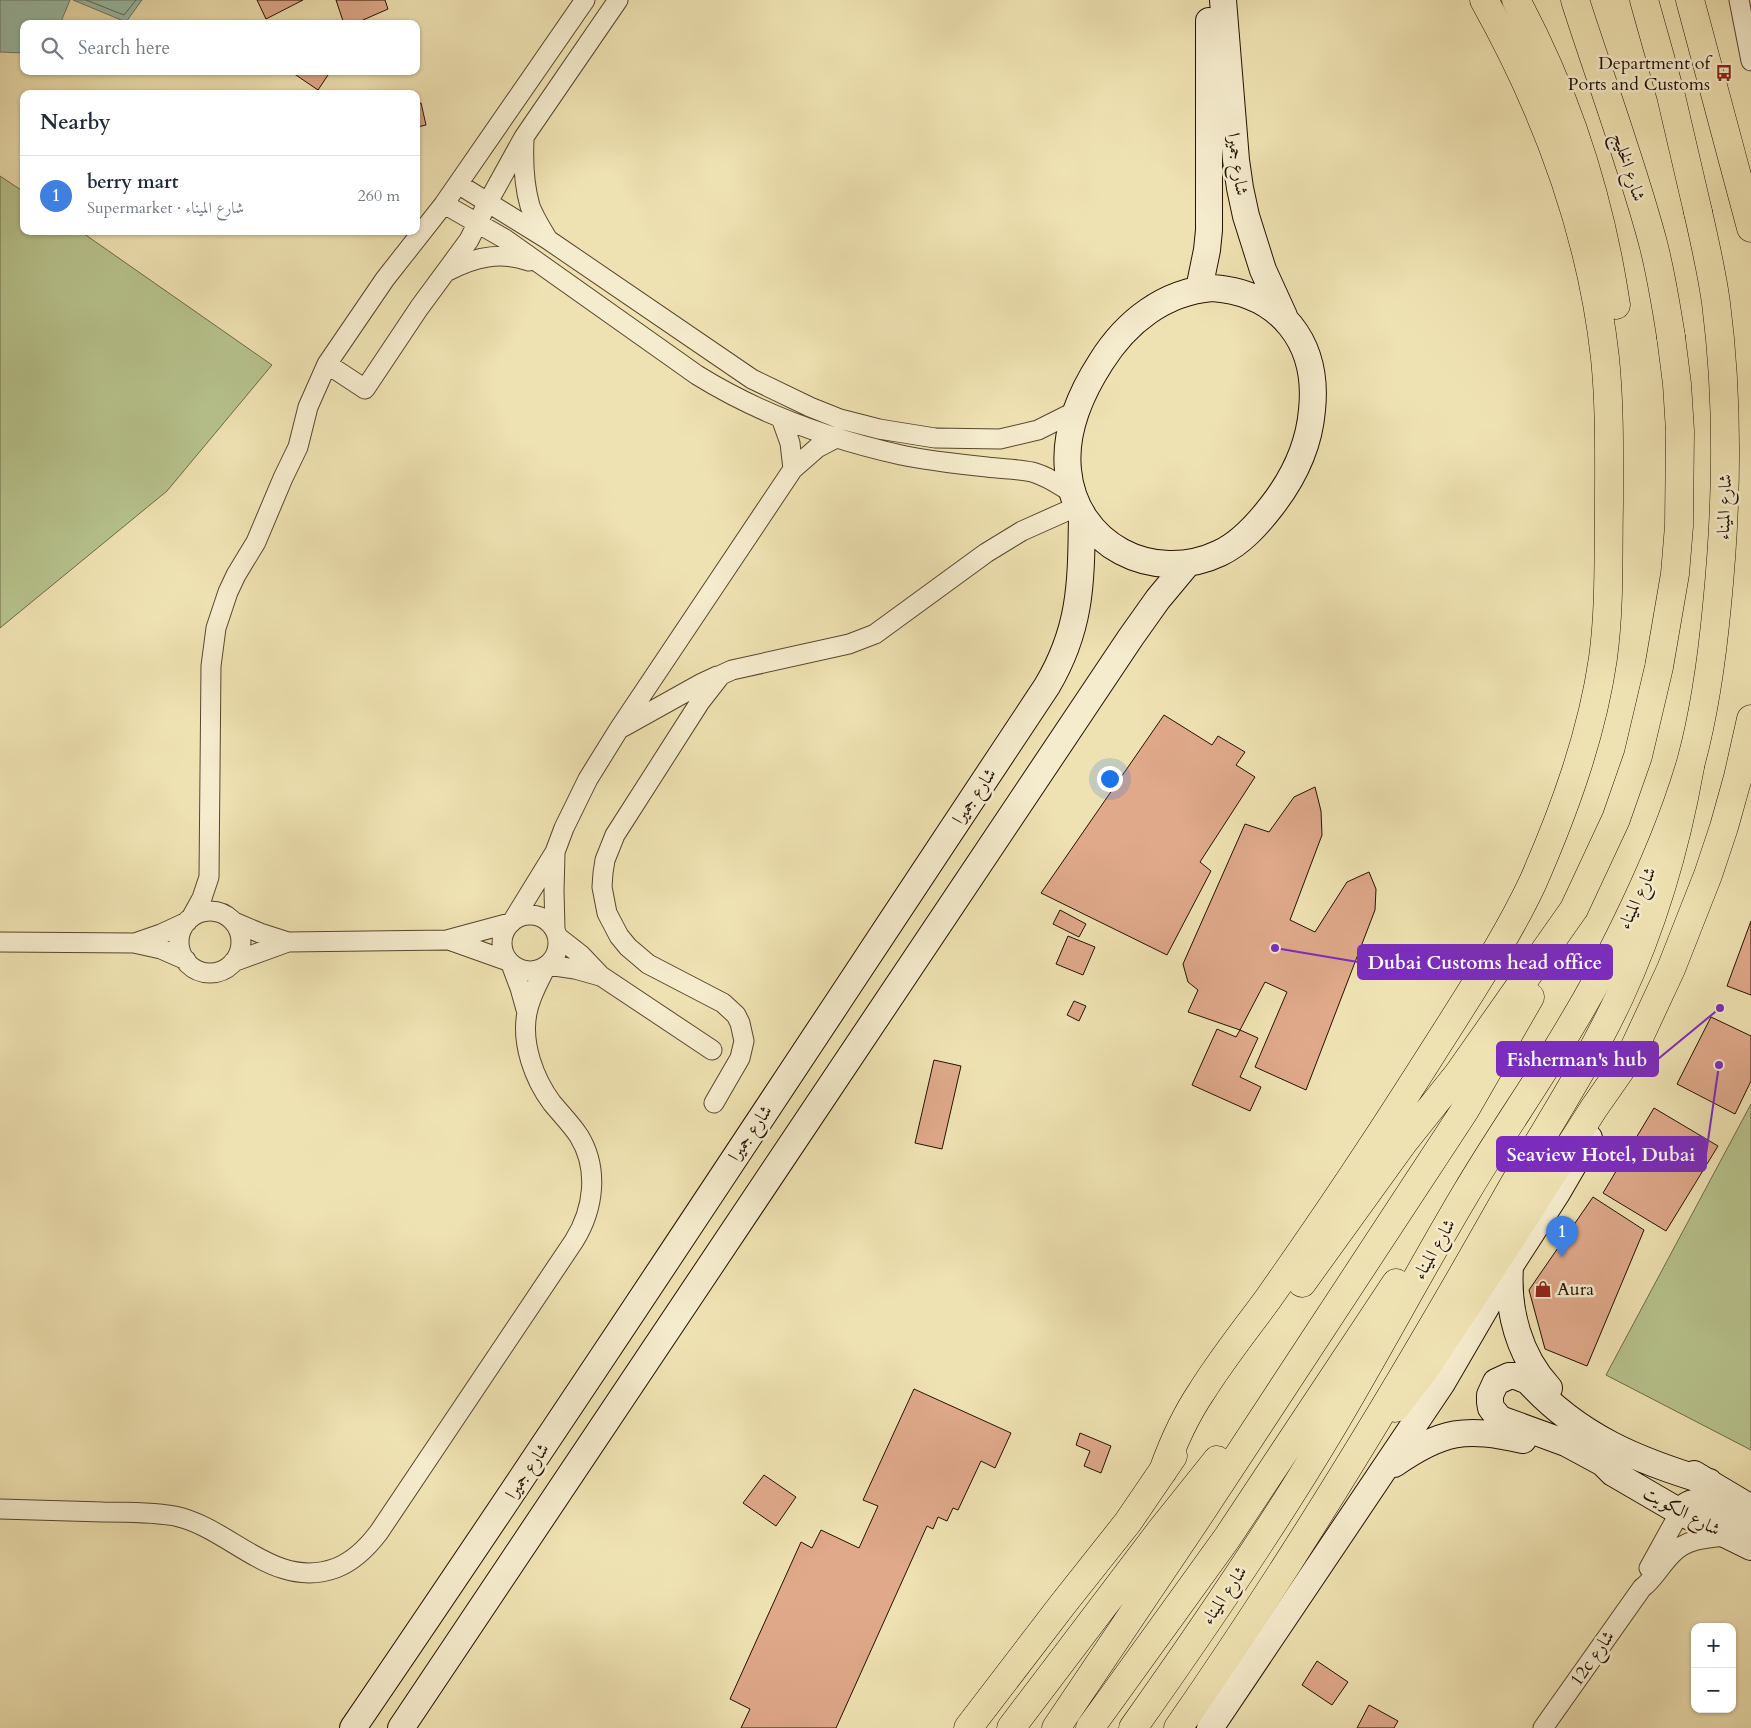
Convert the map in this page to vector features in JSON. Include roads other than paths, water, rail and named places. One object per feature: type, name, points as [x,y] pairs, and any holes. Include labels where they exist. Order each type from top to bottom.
[{"type":"main road","points":[[1163,1471],[1180,1428],[1203,1389],[1341,1194],[1507,934],[1542,861],[1562,811],[1579,759],[1597,692],[1606,626],[1609,564],[1608,399],[1602,334],[1593,285],[1573,205],[1546,128],[1513,53],[1484,0]]},
{"type":"main road","points":[[1516,0],[1556,81],[1572,128],[1596,209],[1615,301],[1624,376],[1627,427],[1627,485],[1615,594],[1606,626]]},
{"type":"main road","name":"شارع الميناء","points":[[1133,1728],[1217,1607],[1301,1477],[1361,1377],[1467,1191],[1569,1030],[1627,922],[1652,866],[1690,767],[1700,727],[1713,646],[1724,534],[1726,439],[1721,346],[1714,292],[1698,212],[1671,96],[1644,0]]},
{"type":"main road","points":[[1690,0],[1751,228]]},
{"type":"main road","name":"شارع الخليج","points":[[1574,908],[1603,849],[1628,788],[1646,724],[1660,667],[1668,621],[1678,536],[1680,479],[1680,431],[1677,384],[1663,290],[1653,243],[1578,11]]},
{"type":"main road","points":[[1363,1443],[1396,1407],[1427,1366],[1594,1108],[1631,1055],[1671,969],[1708,875],[1736,786],[1751,719]]},
{"type":"main road","points":[[1178,1728],[1261,1604],[1363,1443],[1443,1308],[1529,1156],[1558,1110],[1602,1031],[1633,966],[1658,898],[1677,829],[1690,767]]},
{"type":"main road","points":[[1010,1728],[1189,1511],[1287,1379],[1466,1110],[1515,1024],[1574,908]]},
{"type":"main road","points":[[968,1728],[1063,1604],[1112,1544],[1163,1471],[1403,1144],[1458,1074],[1574,908]]},
{"type":"main road","points":[[1090,1728],[1227,1538],[1397,1281],[1467,1191]]},
{"type":"main road","points":[[1056,1728],[1189,1511]]},
{"type":"street","points":[[420,235],[444,204],[585,0]]},
{"type":"street","points":[[328,364],[365,389],[419,308],[469,240],[524,137],[618,0]]},
{"type":"street","name":"شارع جميرا","points":[[1199,289],[1206,260],[1209,230],[1208,0]]},
{"type":"street","name":"شارع جميرا","points":[[1223,0],[1235,150],[1240,188],[1248,225],[1263,270],[1287,321]]},
{"type":"street","points":[[1739,0],[1751,61]]},
{"type":"street","points":[[524,137],[523,162],[529,200],[531,208],[547,239]]},
{"type":"street","points":[[458,184],[547,239],[752,379],[802,404],[840,418],[879,429],[935,438],[1000,439],[1038,430],[1078,410]]},
{"type":"street","points":[[444,204],[504,239],[697,375],[726,393],[781,418],[836,438],[901,455],[938,462],[1033,472],[1053,480],[1077,505],[1100,537],[1110,545],[1128,555],[1145,561],[1164,564],[1188,563],[1220,553],[1235,544],[1248,533],[1278,498],[1293,475],[1302,454],[1311,420],[1313,402],[1312,375],[1310,361],[1304,347],[1287,321]]},
{"type":"street","points":[[209,877],[217,898],[240,935],[241,942],[238,956],[234,962],[228,967],[213,972],[198,970],[186,960],[182,954],[180,940],[181,934],[202,898],[209,877],[211,666],[216,628],[228,592],[256,542],[298,447],[308,407],[328,364],[385,279],[420,235]]},
{"type":"street","points":[[447,272],[465,262],[483,257],[503,256],[521,258],[539,264]]},
{"type":"street","name":"شارع جميرا","points":[[353,1728],[568,1410],[1047,686],[1066,651],[1077,612],[1080,592],[1077,505],[1069,480],[1067,456],[1072,427],[1094,374],[1104,357],[1130,326],[1159,304],[1180,294],[1199,289],[1226,289],[1253,297],[1277,311],[1287,321]]},
{"type":"street","points":[[781,418],[790,443],[793,469]]},
{"type":"street","points":[[0,1509],[144,1513],[177,1517],[208,1528],[265,1562],[292,1572],[318,1573],[353,1560],[363,1552],[379,1532],[574,1241],[587,1216],[592,1189],[590,1162],[579,1136],[552,1103],[536,1075],[527,1045],[527,1013],[520,988],[504,955],[502,941],[506,928],[555,852],[564,828],[588,779],[619,729],[793,469],[817,448],[836,438]]},
{"type":"street","points":[[619,729],[702,683],[732,670],[849,644],[875,634],[992,549],[1042,521],[1077,505]]},
{"type":"street","points":[[401,1728],[1131,637],[1158,599],[1188,563]]},
{"type":"street","points":[[714,1103],[736,1066],[742,1050],[743,1032],[736,1015],[723,1003],[648,964],[628,947],[612,925],[605,906],[602,886],[605,860],[615,835],[700,702],[721,675]]},
{"type":"street","points":[[447,940],[509,962],[524,971],[532,972],[547,966],[554,960],[557,952],[554,891],[555,852]]},
{"type":"street","points":[[134,943],[161,934],[203,912],[210,911],[222,913],[260,933],[288,942]]},
{"type":"street","points":[[234,962],[288,942],[447,940],[511,922],[524,915],[539,916],[551,924],[557,933],[601,976],[712,1050]]},
{"type":"street","points":[[0,942],[134,943],[160,949],[186,960]]},
{"type":"street","points":[[547,966],[575,969],[601,976]]},
{"type":"street","points":[[527,1013],[535,989],[547,966]]},
{"type":"street","points":[[1210,1728],[1442,1383],[1510,1266],[1589,1139],[1631,1055]]},
{"type":"street","points":[[1510,1266],[1511,1299],[1520,1342],[1529,1363],[1543,1381],[1579,1413],[1709,1482]]},
{"type":"street","points":[[1614,1473],[1603,1463],[1566,1443],[1500,1419],[1491,1408],[1490,1402],[1490,1395],[1496,1382],[1509,1376],[1522,1377],[1568,1417],[1618,1449],[1668,1470],[1709,1482]]},
{"type":"street","points":[[1381,1474],[1433,1440],[1474,1432],[1523,1440],[1614,1473]]},
{"type":"street","name":"شارع الكويت","points":[[1614,1473],[1680,1512],[1744,1536]]},
{"type":"street","name":"شارع الكويت","points":[[1709,1482],[1751,1508]]},
{"type":"street","name":"12c شارع","points":[[1642,1588],[1648,1570],[1680,1512]]},
{"type":"street","name":"12c شارع","points":[[1543,1728],[1642,1588],[1654,1577],[1671,1555],[1682,1546],[1702,1538],[1744,1536]]},
{"type":"water","points":[[0,0],[70,0],[62,20],[20,20],[20,53],[0,52]]},
{"type":"water","points":[[73,0],[142,0],[127,20],[121,20]]},
{"type":"place","name":"Department of Ports and Customs","points":[[1724,73]]},
{"type":"place","name":"Dubai Customs head office","points":[[1275,948]]},
{"type":"place","name":"Fisherman's hub","points":[[1720,1008]]},
{"type":"place","name":"Seaview Hotel, Dubai","points":[[1719,1065]]},
{"type":"place","name":"berry mart","points":[[1562,1257]]},
{"type":"place","name":"Aura","points":[[1543,1289]]}]
